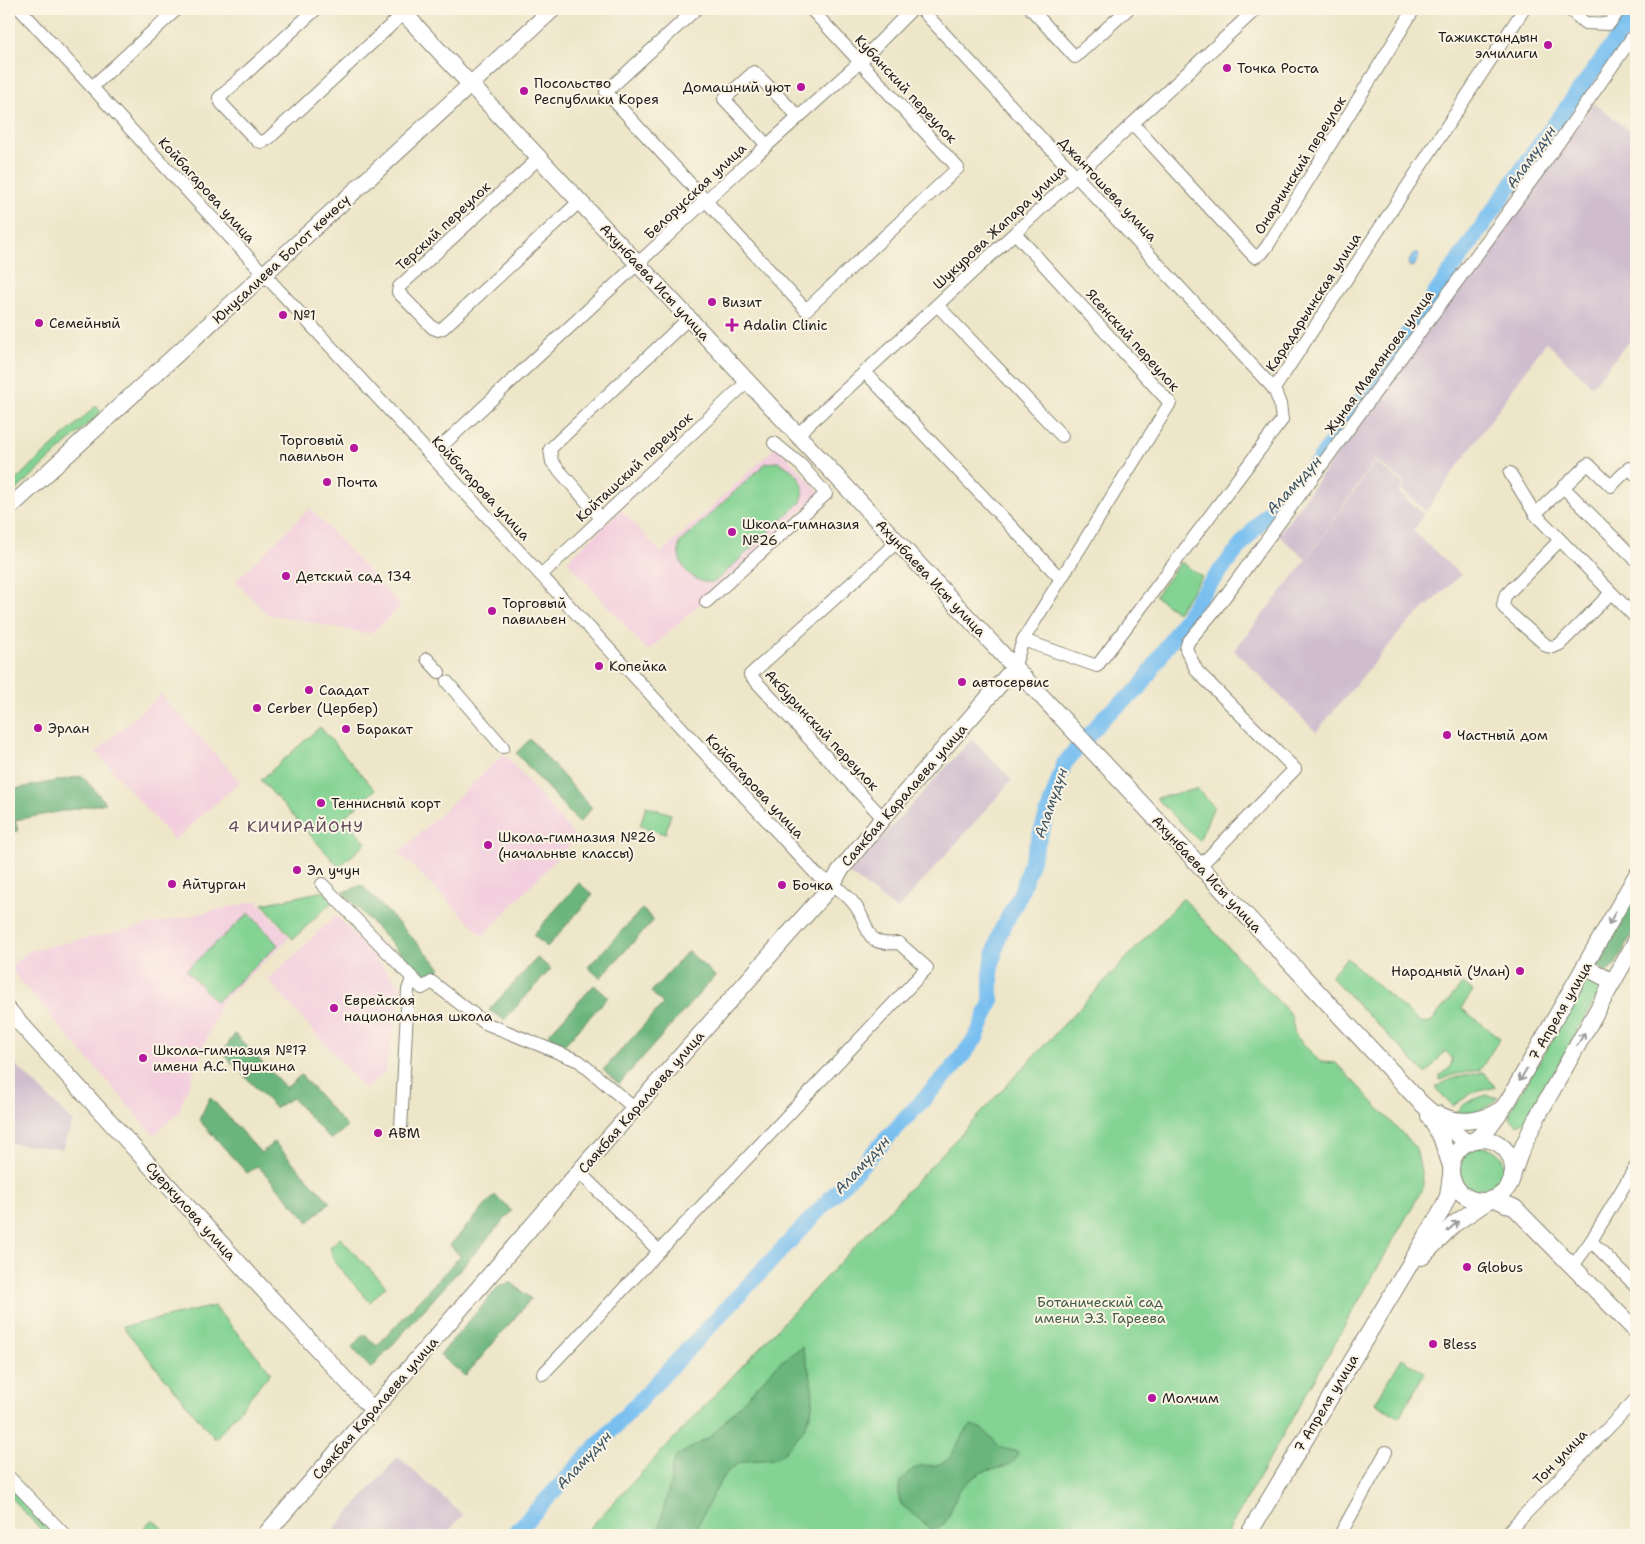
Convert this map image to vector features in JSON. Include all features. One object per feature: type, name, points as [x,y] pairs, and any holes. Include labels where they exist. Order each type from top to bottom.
[{"type":"main road","name":"Юнусалиева Болот көчөсү","points":[[9,508],[553,9]]},
{"type":"main road","name":"Ахунбаева Исы улица","points":[[402,11],[1421,1103],[1471,1141]]},
{"type":"main road","name":"Саякбая Каралаева улица","points":[[265,1535],[634,1108],[833,884],[839,872],[883,818],[1014,668]]},
{"type":"main road","name":"7 Апреля улица","points":[[1471,1141],[1503,1108],[1636,876]]},
{"type":"main road","points":[[1491,1200],[1506,1190],[1520,1153],[1536,1119],[1636,941]]},
{"type":"main road","points":[[1585,967],[1613,982]]},
{"type":"main road","name":"Суеркулова улица","points":[[9,1011],[373,1410]]},
{"type":"main road","name":"Ахунбаева Исы улица","points":[[1421,1103],[1441,1137],[1451,1171]]},
{"type":"main road","points":[[1421,1103],[1444,1117],[1471,1121],[1490,1117],[1503,1108]]},
{"type":"main road","points":[[1523,1217],[1517,1204],[1512,1178],[1511,1158],[1506,1151],[1492,1141],[1471,1141],[1459,1149],[1451,1171],[1454,1184],[1466,1197],[1491,1200],[1515,1208],[1523,1217],[1573,1266],[1636,1331]]},
{"type":"main road","name":"7 Апреля улица","points":[[1248,1535],[1441,1212],[1448,1196],[1451,1171]]},
{"type":"main road","name":"7 Апреля улица","points":[[1406,1273],[1454,1224],[1491,1200]]},
{"type":"street","name":"Койбагарова улица","points":[[20,9],[816,874],[833,884],[857,908],[874,941],[880,944],[899,943],[927,968],[660,1252]]},
{"type":"street","points":[[92,88],[177,9]]},
{"type":"street","points":[[316,9],[219,98],[222,104],[257,141],[262,142],[268,139],[402,11]]},
{"type":"street","points":[[696,9],[606,92],[705,201]]},
{"type":"street","name":"Кубанский переулок","points":[[705,201],[806,310],[958,168],[811,9]]},
{"type":"street","name":"Белорусская улица","points":[[431,456],[705,201],[860,62],[912,9]]},
{"type":"street","name":"Джантошева улица","points":[[920,9],[1274,389]]},
{"type":"street","points":[[1031,9],[1075,57],[1128,9]]},
{"type":"street","name":"Шукурова Жапара улица","points":[[797,435],[1256,9]]},
{"type":"street","name":"Онарчинский переулок","points":[[1133,124],[1250,252],[1255,257],[1259,256],[1273,237],[1414,9]]},
{"type":"street","name":"Карадарьинская улица","points":[[1023,640],[1097,666],[1282,420],[1280,404],[1274,389],[1524,9]]},
{"type":"street","points":[[1569,9],[1585,23],[1609,24],[1620,9]]},
{"type":"street","name":"Жуная Мавлянова улица","points":[[1200,866],[1295,769],[1197,671],[1186,649],[1188,642],[1215,610],[1545,162],[1636,32]]},
{"type":"street","points":[[767,145],[724,99],[754,72],[799,117]]},
{"type":"street","name":"Терский переулок","points":[[538,158],[399,286],[398,292],[433,328],[438,330],[443,328],[580,201]]},
{"type":"street","name":"Ясенский переулок","points":[[1015,232],[1170,403],[1023,640]]},
{"type":"street","name":"Шукурова Жапара улица","points":[[937,305],[1062,436]]},
{"type":"street","points":[[601,518],[552,462],[550,449],[689,318]]},
{"type":"street","points":[[865,372],[1060,578]]},
{"type":"street","name":"Койташский переулок","points":[[541,575],[747,382]]},
{"type":"street","points":[[706,602],[826,494],[801,465],[774,443]]},
{"type":"street","points":[[1535,514],[1588,464],[1611,486],[1629,468],[1636,475]]},
{"type":"street","points":[[1510,473],[1535,514],[1636,618]]},
{"type":"street","points":[[1563,487],[1636,560]]},
{"type":"street","points":[[1560,540],[1505,596],[1503,606],[1506,611],[1547,646],[1553,647],[1560,644],[1611,593]]},
{"type":"street","name":"Акбуринский переулок","points":[[883,818],[750,675],[897,542]]},
{"type":"street","points":[[1014,668],[1023,640]]},
{"type":"street","points":[[427,659],[503,747]]},
{"type":"street","points":[[322,884],[422,988],[432,982],[485,1023],[579,1061],[634,1108]]},
{"type":"street","points":[[401,1128],[408,990],[412,979]]},
{"type":"street","points":[[1573,1266],[1591,1241],[1636,1166]]},
{"type":"street","points":[[543,1374],[660,1252],[579,1172]]},
{"type":"street","points":[[1591,1241],[1636,1286]]},
{"type":"street","name":"Тон улица","points":[[1505,1535],[1636,1399]]},
{"type":"street","points":[[1340,1535],[1386,1452]]},
{"type":"street","points":[[9,1477],[65,1535]]},
{"type":"shaded area","points":[[1594,103],[1636,136],[1636,333],[1592,386],[1546,342],[1426,511],[1402,490],[1405,482],[1375,460],[1306,559],[1278,535]]},
{"type":"shaded area","name":"Школа-гимназия №26","points":[[777,446],[821,494],[648,651],[567,561],[621,510],[661,553]]},
{"type":"shaded area","points":[[1375,462],[1403,483],[1399,493],[1424,514],[1413,531],[1461,575],[1404,627],[1316,732],[1234,650],[1298,571]]},
{"type":"shaded area","points":[[310,508],[401,606],[370,634],[267,614],[236,581]]},
{"type":"shaded area","points":[[161,694],[240,782],[174,840],[96,752]]},
{"type":"shaded area","points":[[972,739],[1012,780],[897,910],[849,873]]},
{"type":"shaded area","name":"Школа-гимназия №26 (начальные классы)","points":[[504,754],[576,838],[483,936],[399,853]]},
{"type":"shaded area","name":"Школа-гимназия №17 имени А.С. Пушкина","points":[[257,901],[290,937],[221,1002],[178,1113],[154,1135],[9,968],[29,951]]},
{"type":"shaded area","points":[[336,915],[402,988],[385,1072],[365,1089],[268,980]]},
{"type":"shaded area","points":[[9,1058],[73,1122],[62,1149],[9,1143]]},
{"type":"shaded area","points":[[398,1457],[463,1515],[445,1535],[329,1535]]},
{"type":"green space","points":[[96,406],[101,412],[9,497],[9,486]]},
{"type":"green space","points":[[778,462],[795,473],[802,483],[803,495],[801,502],[716,581],[701,581],[694,577],[688,572],[680,558],[680,542],[766,463]]},
{"type":"green space","points":[[1181,562],[1202,577],[1177,612],[1155,596]]},
{"type":"green space","name":"Теннисный корт","points":[[320,727],[375,790],[344,817],[366,843],[339,867],[261,780]]},
{"type":"green space","points":[[530,739],[592,808],[579,823],[516,753]]},
{"type":"green space","points":[[82,776],[106,803],[15,820],[18,831],[9,832],[9,809],[12,808],[9,790]]},
{"type":"green space","points":[[1197,789],[1214,806],[1199,841],[1156,798]]},
{"type":"green space","points":[[646,806],[671,814],[665,834],[640,826]]},
{"type":"green space","points":[[579,883],[593,895],[547,947],[533,935]]},
{"type":"green space","points":[[362,885],[441,968],[427,982],[343,892]]},
{"type":"green space","points":[[1636,888],[1636,927],[1615,965],[1607,972],[1596,966],[1597,959]]},
{"type":"green space","points":[[324,891],[333,901],[293,939],[263,904]]},
{"type":"green space","name":"Ботанический сад имени Э.З. Гареева","points":[[1183,898],[1291,1015],[1295,1035],[1320,1062],[1336,1063],[1416,1148],[1424,1186],[1226,1535],[583,1535]]},
{"type":"green space","points":[[642,909],[654,920],[600,978],[588,967]]},
{"type":"green space","points":[[249,913],[278,945],[216,1002],[186,970]]},
{"type":"green space","points":[[688,951],[715,976],[619,1084],[603,1070],[663,1004],[651,992]]},
{"type":"green space","points":[[537,958],[551,969],[504,1020],[489,1010]]},
{"type":"green space","points":[[1347,958],[1420,1023],[1431,1022],[1463,983],[1473,991],[1461,1008],[1500,1038],[1480,1070],[1452,1075],[1440,1080],[1440,1075],[1449,1068],[1452,1061],[1452,1058],[1445,1051],[1426,1074],[1330,976]]},
{"type":"green space","points":[[1589,978],[1599,981],[1602,987],[1528,1120],[1517,1125],[1510,1118],[1510,1111]]},
{"type":"green space","points":[[594,985],[608,997],[564,1045],[548,1035]]},
{"type":"green space","points":[[235,1034],[286,1088],[301,1075],[347,1127],[331,1140],[292,1098],[275,1108],[222,1052]]},
{"type":"green space","points":[[1484,1072],[1495,1087],[1472,1093],[1453,1106],[1435,1087],[1453,1078]]},
{"type":"green space","points":[[1487,1095],[1498,1098],[1484,1109],[1472,1113],[1454,1115],[1464,1104]]},
{"type":"green space","points":[[210,1097],[261,1153],[274,1142],[330,1202],[309,1222],[258,1166],[247,1173],[199,1120]]},
{"type":"green space","points":[[1477,1147],[1487,1147],[1501,1157],[1505,1170],[1501,1183],[1495,1189],[1487,1193],[1477,1193],[1463,1183],[1459,1175],[1459,1165],[1469,1151]]},
{"type":"green space","points":[[495,1195],[512,1211],[371,1369],[352,1347],[364,1334],[377,1346],[460,1256],[450,1245]]},
{"type":"green space","points":[[340,1238],[386,1286],[370,1302],[335,1263],[330,1247]]},
{"type":"green space","points":[[512,1283],[531,1299],[465,1376],[440,1355],[500,1285]]},
{"type":"green space","points":[[214,1306],[271,1372],[215,1439],[123,1327]]},
{"type":"green space","points":[[802,1347],[813,1395],[812,1406],[804,1429],[779,1457],[739,1463],[734,1466],[717,1487],[693,1535],[657,1535],[671,1480],[672,1467],[677,1456],[710,1437],[779,1363]]},
{"type":"green space","points":[[1402,1358],[1425,1373],[1399,1417],[1375,1403]]},
{"type":"green space","points":[[972,1425],[983,1429],[1001,1448],[1018,1452],[1016,1458],[1009,1465],[980,1473],[967,1482],[959,1491],[944,1524],[932,1530],[903,1506],[898,1495],[900,1482],[909,1472],[919,1466],[937,1465],[948,1460],[967,1429]]},
{"type":"green space","points":[[9,1484],[58,1535],[46,1535],[9,1496]]},
{"type":"green space","points":[[152,1519],[166,1532],[163,1535],[152,1535],[144,1528]]},
{"type":"water","points":[[1414,253],[1418,253],[1419,257],[1414,266],[1410,267],[1408,263]]},
{"type":"waterway","name":"Аламүдүн","points":[[513,1535],[952,1069],[976,1038],[991,1002],[991,967],[1000,933],[1020,895],[1064,764],[1105,716],[1139,689],[1199,597],[1264,517],[1318,462],[1531,156],[1636,13]]},
{"type":"place","name":"Тажикстандын элчилиги","points":[[1548,45]]},
{"type":"place","name":"Точка Роста","points":[[1227,68]]},
{"type":"place","name":"Домашний уют","points":[[801,87]]},
{"type":"place","name":"Посольство Республики Корея","points":[[524,91]]},
{"type":"place","name":"Визит","points":[[712,302]]},
{"type":"place","name":"№1","points":[[283,315]]},
{"type":"place","name":"Семейный","points":[[39,323]]},
{"type":"place","name":"Adalin Clinic","points":[[732,325]]},
{"type":"place","name":"Торговый павильон","points":[[354,448]]},
{"type":"place","name":"Почта","points":[[327,482]]},
{"type":"place","name":"Школа-гимназия №26","points":[[732,532]]},
{"type":"place","name":"Детский сад 134","points":[[286,576]]},
{"type":"place","name":"Торговый павильен","points":[[492,611]]},
{"type":"place","name":"Копейка","points":[[599,666]]},
{"type":"place","name":"автосервис","points":[[962,682]]},
{"type":"place","name":"Саадат","points":[[309,690]]},
{"type":"place","name":"Cerber (Цербер)","points":[[257,708]]},
{"type":"place","name":"Эрлан","points":[[38,728]]},
{"type":"place","name":"Баракат","points":[[346,729]]},
{"type":"place","name":"Частный дом","points":[[1447,735]]},
{"type":"place","name":"Теннисный корт","points":[[321,803]]},
{"type":"place","name":"Школа-гимназия №26 (начальные классы)","points":[[488,845]]},
{"type":"place","name":"Эл учун","points":[[297,870]]},
{"type":"place","name":"Айтурган","points":[[172,884]]},
{"type":"place","name":"Бочка","points":[[782,885]]},
{"type":"place","name":"Народный (Улан)","points":[[1520,971]]},
{"type":"place","name":"Еврейская национальная школа","points":[[334,1008]]},
{"type":"place","name":"Школа-гимназия №17 имени А.С. Пушкина","points":[[143,1058]]},
{"type":"place","name":"ABM","points":[[378,1133]]},
{"type":"place","name":"Globus","points":[[1467,1267]]},
{"type":"place","name":"Bless","points":[[1433,1344]]},
{"type":"place","name":"Молчим","points":[[1152,1398]]},
{"type":"district","name":"4 КИЧИРАЙОНУ","points":[[296,826]]}]
